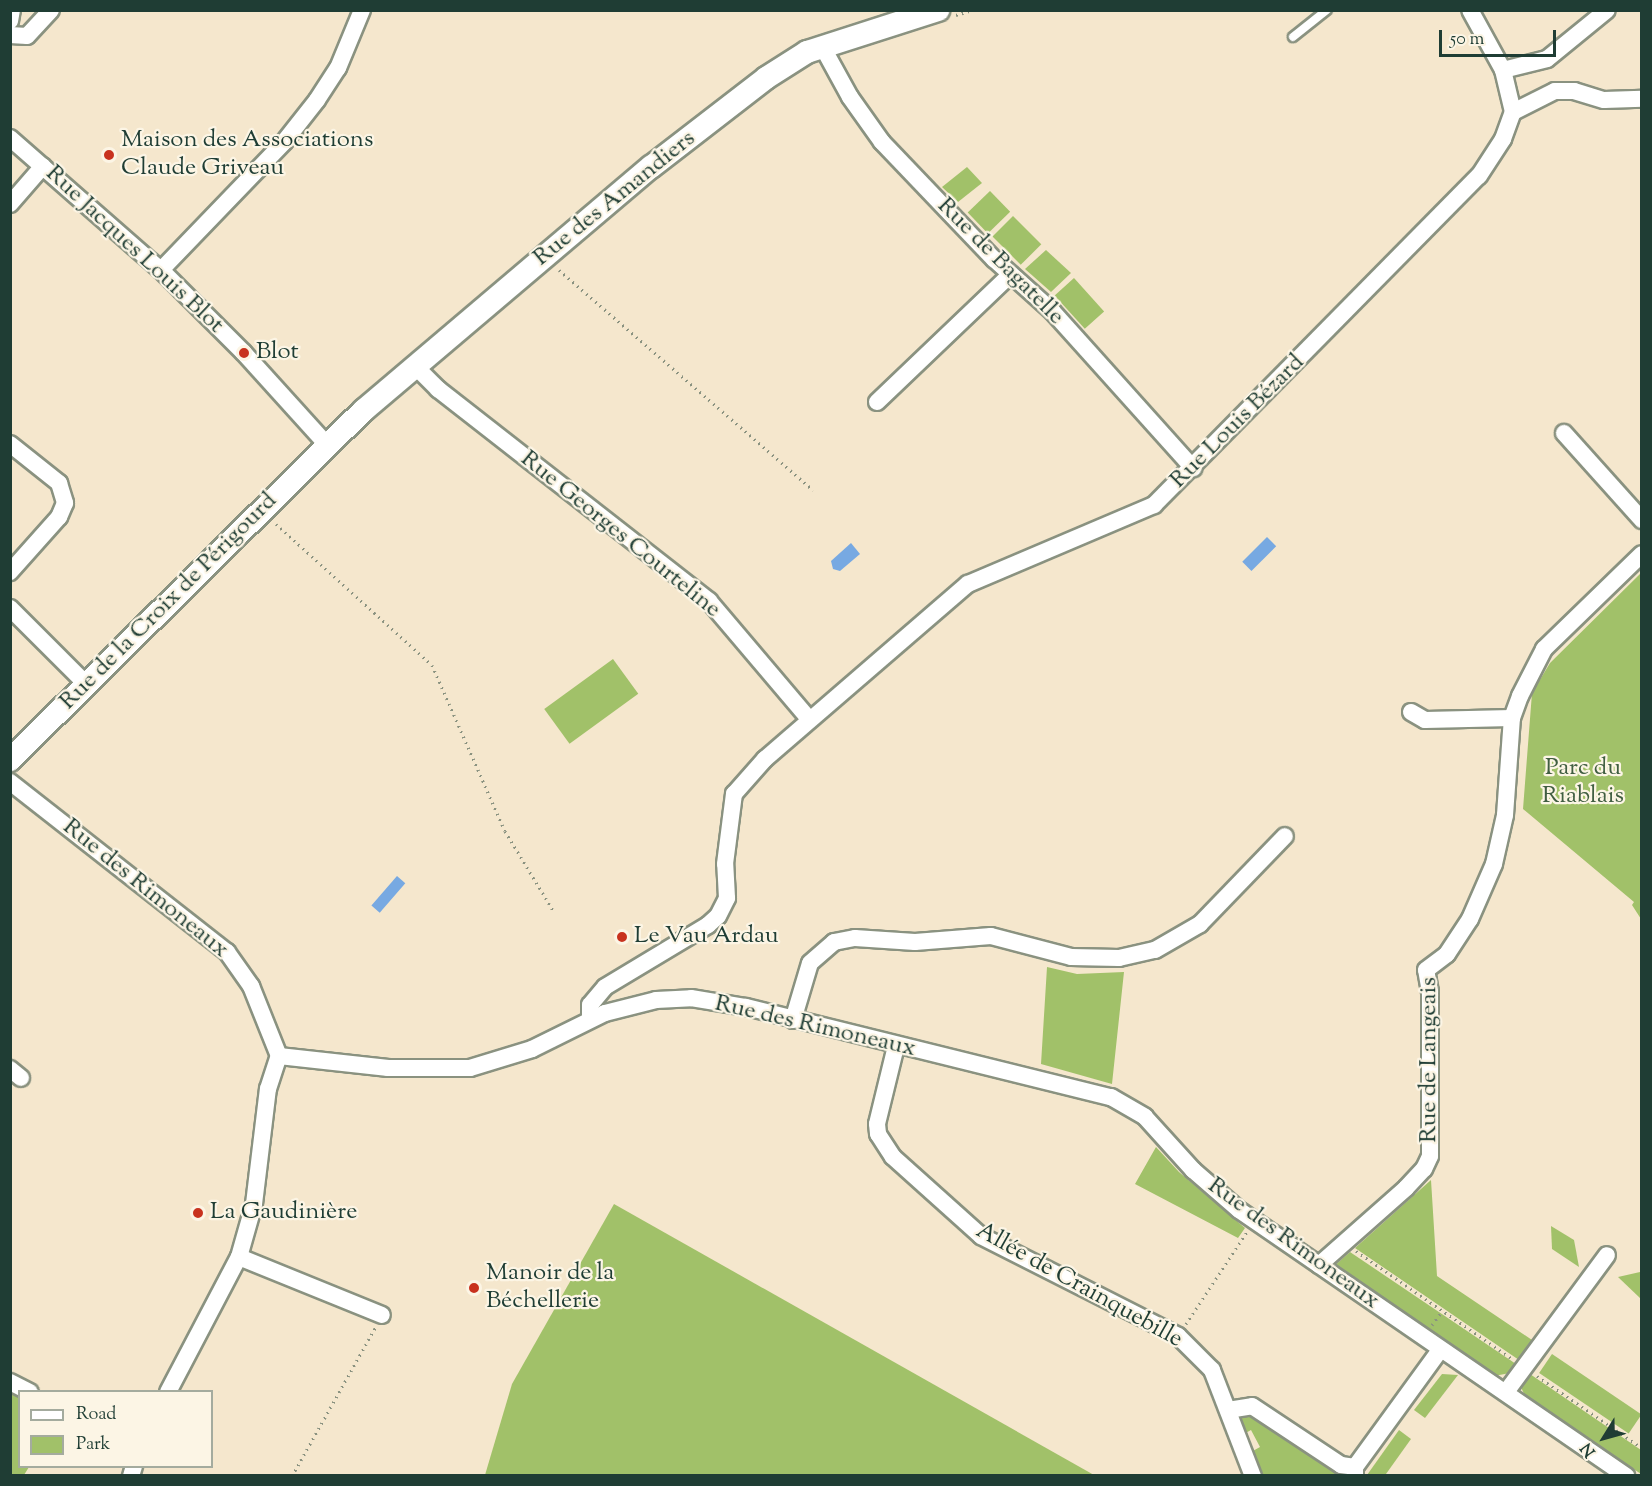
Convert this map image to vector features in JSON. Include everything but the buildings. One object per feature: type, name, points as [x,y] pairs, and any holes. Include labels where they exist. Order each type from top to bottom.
[{"type":"street","points":[[10,21],[12,10]]},
{"type":"street","points":[[10,34],[27,36],[51,10]]},
{"type":"street","points":[[161,270],[284,142],[317,100],[338,68],[362,10]]},
{"type":"street","name":"Rue des Amandiers","points":[[327,445],[544,256],[766,78],[822,46],[938,10]]},
{"type":"street","points":[[1470,10],[1503,70],[1514,112],[1555,91],[1574,91],[1604,100],[1641,99]]},
{"type":"street","points":[[1503,70],[1547,59],[1607,10]]},
{"type":"street","name":"Rue de Bagatelle","points":[[822,46],[849,97],[882,142],[1011,274],[1053,312],[1193,468]]},
{"type":"street","name":"Rue Louis Bézard","points":[[590,1018],[591,1005],[605,987],[708,925],[718,915],[727,898],[725,864],[734,794],[746,776],[809,719],[968,584],[1154,505],[1472,185],[1503,139],[1514,112]]},
{"type":"street","name":"Rue Jacques Louis Blot","points":[[10,138],[161,270],[244,353],[327,445]]},
{"type":"street","points":[[10,204],[43,166]]},
{"type":"street","points":[[877,402],[1011,274]]},
{"type":"street","name":"Rue Georges Courteline","points":[[415,366],[438,389],[709,601],[809,719]]},
{"type":"street","points":[[1564,433],[1641,520]]},
{"type":"street","points":[[10,444],[58,483],[65,503],[59,517],[10,572]]},
{"type":"street","name":"Rue de la Croix de Périgourd","points":[[10,760],[327,445]]},
{"type":"street","name":"Rue de Langeais","points":[[1319,1265],[1406,1188],[1424,1169],[1430,1156],[1430,992],[1426,970],[1447,954],[1470,919],[1494,864],[1506,805],[1512,718],[1529,673],[1544,649],[1641,554]]},
{"type":"street","points":[[10,608],[85,683]]},
{"type":"street","points":[[1411,712],[1425,720],[1512,718]]},
{"type":"street","name":"Rue des Rimoneaux","points":[[10,782],[227,952],[251,986],[279,1056],[388,1068],[470,1068],[532,1049],[590,1018],[656,1000],[691,998],[794,1020],[1111,1097],[1145,1117],[1193,1170],[1254,1221],[1626,1476]]},
{"type":"street","points":[[794,1020],[810,963],[834,942],[855,938],[915,942],[991,936],[1071,957],[1119,958],[1155,950],[1200,924],[1285,836]]},
{"type":"street","name":"Allée de Crainquebille","points":[[896,1046],[877,1124],[878,1134],[893,1157],[981,1236],[1178,1336],[1212,1370],[1253,1476]]},
{"type":"street","points":[[169,1390],[239,1257],[254,1204],[268,1089],[279,1056]]},
{"type":"street","points":[[1506,1392],[1607,1255]]},
{"type":"street","points":[[239,1257],[382,1315]]},
{"type":"street","points":[[1228,1410],[1252,1406],[1341,1465],[1355,1471],[1440,1350]]},
{"type":"street","points":[[10,1382],[26,1390]]},
{"type":"lane","points":[[1293,37],[1327,10]]},
{"type":"path","points":[[544,256],[813,490]]},
{"type":"path","points":[[261,511],[432,665],[505,831],[554,912]]},
{"type":"path","points":[[1178,1336],[1254,1221]]},
{"type":"path","points":[[1350,1247],[1641,1448]]},
{"type":"path","points":[[1429,1329],[1442,1310]]},
{"type":"path","points":[[292,1476],[382,1315]]},
{"type":"green space","points":[[967,167],[982,183],[958,202],[942,187]]},
{"type":"green space","points":[[990,191],[1010,212],[988,233],[968,213]]},
{"type":"green space","points":[[1013,216],[1041,244],[1021,265],[992,237]]},
{"type":"green space","points":[[1046,250],[1071,273],[1051,292],[1025,269]]},
{"type":"green space","points":[[1074,278],[1104,311],[1085,329],[1055,295]]},
{"type":"green space","name":"Parc du Riablais","points":[[1641,573],[1641,919],[1632,905],[1634,902],[1523,809],[1532,693],[1550,663]]},
{"type":"green space","points":[[613,659],[638,694],[570,744],[544,709]]},
{"type":"green space","points":[[1047,967],[1077,974],[1124,972],[1112,1084],[1041,1064]]},
{"type":"green space","points":[[1156,1147],[1179,1172],[1245,1228],[1238,1238],[1135,1184]]},
{"type":"green space","points":[[1431,1180],[1437,1276],[1532,1340],[1519,1360],[1355,1248]]},
{"type":"green space","points":[[614,1204],[1094,1475],[485,1475],[512,1384]]},
{"type":"green space","points":[[1551,1226],[1574,1240],[1579,1267],[1552,1249]]},
{"type":"green space","points":[[1350,1252],[1516,1364],[1510,1373],[1494,1376],[1334,1266]]},
{"type":"green space","points":[[1640,1272],[1642,1278],[1641,1299],[1618,1277]]},
{"type":"green space","points":[[1552,1354],[1642,1414],[1629,1433],[1539,1373]]},
{"type":"green space","points":[[1527,1372],[1641,1450],[1641,1474],[1525,1396],[1520,1385]]},
{"type":"green space","points":[[1442,1374],[1458,1375],[1425,1418],[1414,1410]]},
{"type":"green space","points":[[11,1392],[18,1396],[18,1468],[28,1468],[24,1475],[11,1475]]},
{"type":"green space","points":[[1252,1411],[1344,1475],[1261,1475],[1251,1452],[1260,1447],[1251,1430],[1242,1435],[1237,1414]]},
{"type":"green space","points":[[1399,1430],[1411,1439],[1386,1474],[1367,1475]]},
{"type":"water","points":[[1267,537],[1276,546],[1251,571],[1242,562]]},
{"type":"water","points":[[851,543],[860,554],[840,571],[833,569],[831,561]]},
{"type":"water","points":[[397,876],[405,883],[380,913],[371,905]]},
{"type":"place","name":"Maison des Associations Claude Griveau","points":[[109,155]]},
{"type":"place","name":"Blot","points":[[244,353]]},
{"type":"place","name":"Le Vau Ardau","points":[[622,937]]},
{"type":"place","name":"La Gaudinière","points":[[198,1213]]},
{"type":"place","name":"Manoir de la Béchellerie","points":[[474,1288]]}]
